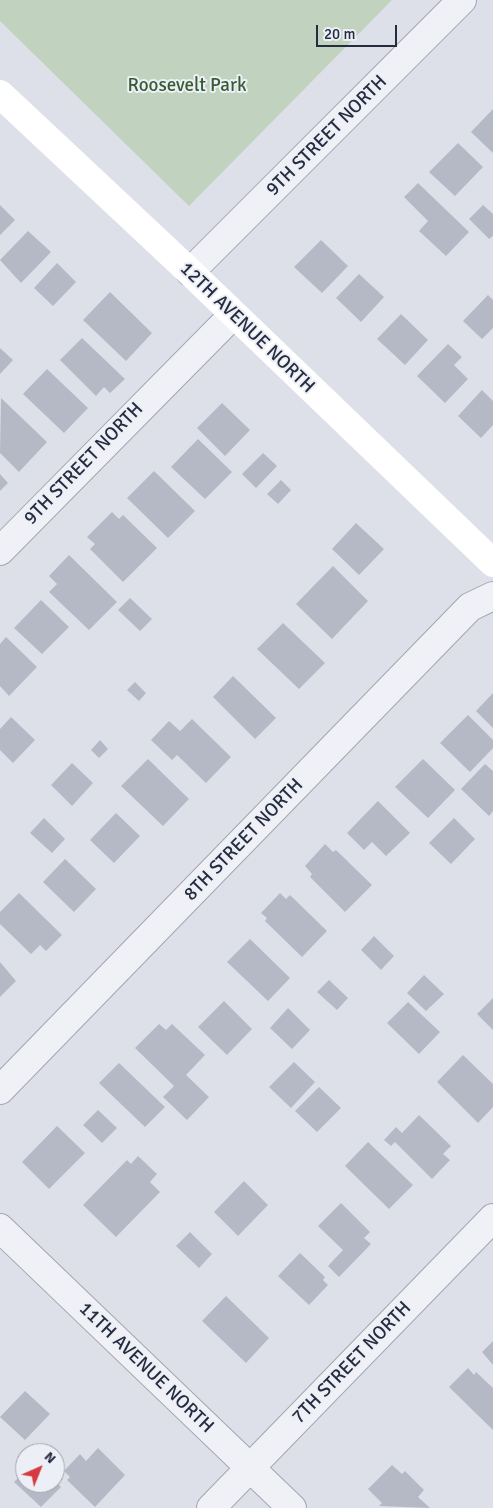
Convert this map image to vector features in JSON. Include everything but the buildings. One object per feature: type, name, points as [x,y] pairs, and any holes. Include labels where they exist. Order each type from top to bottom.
[{"type":"main road","name":"12TH AVENUE NORTH","points":[[0,94],[190,272],[493,564]]},
{"type":"street","name":"9TH STREET NORTH","points":[[190,272],[462,0]]},
{"type":"street","name":"9TH STREET NORTH","points":[[0,550],[233,315]]},
{"type":"street","name":"8TH STREET NORTH","points":[[0,1090],[470,607],[493,596]]},
{"type":"street","name":"7TH STREET NORTH","points":[[210,1508],[493,1218]]},
{"type":"street","name":"11TH AVENUE NORTH","points":[[0,1228],[292,1508]]},
{"type":"green space","name":"Roosevelt Park","points":[[0,0],[392,0],[189,206],[0,21]]}]
